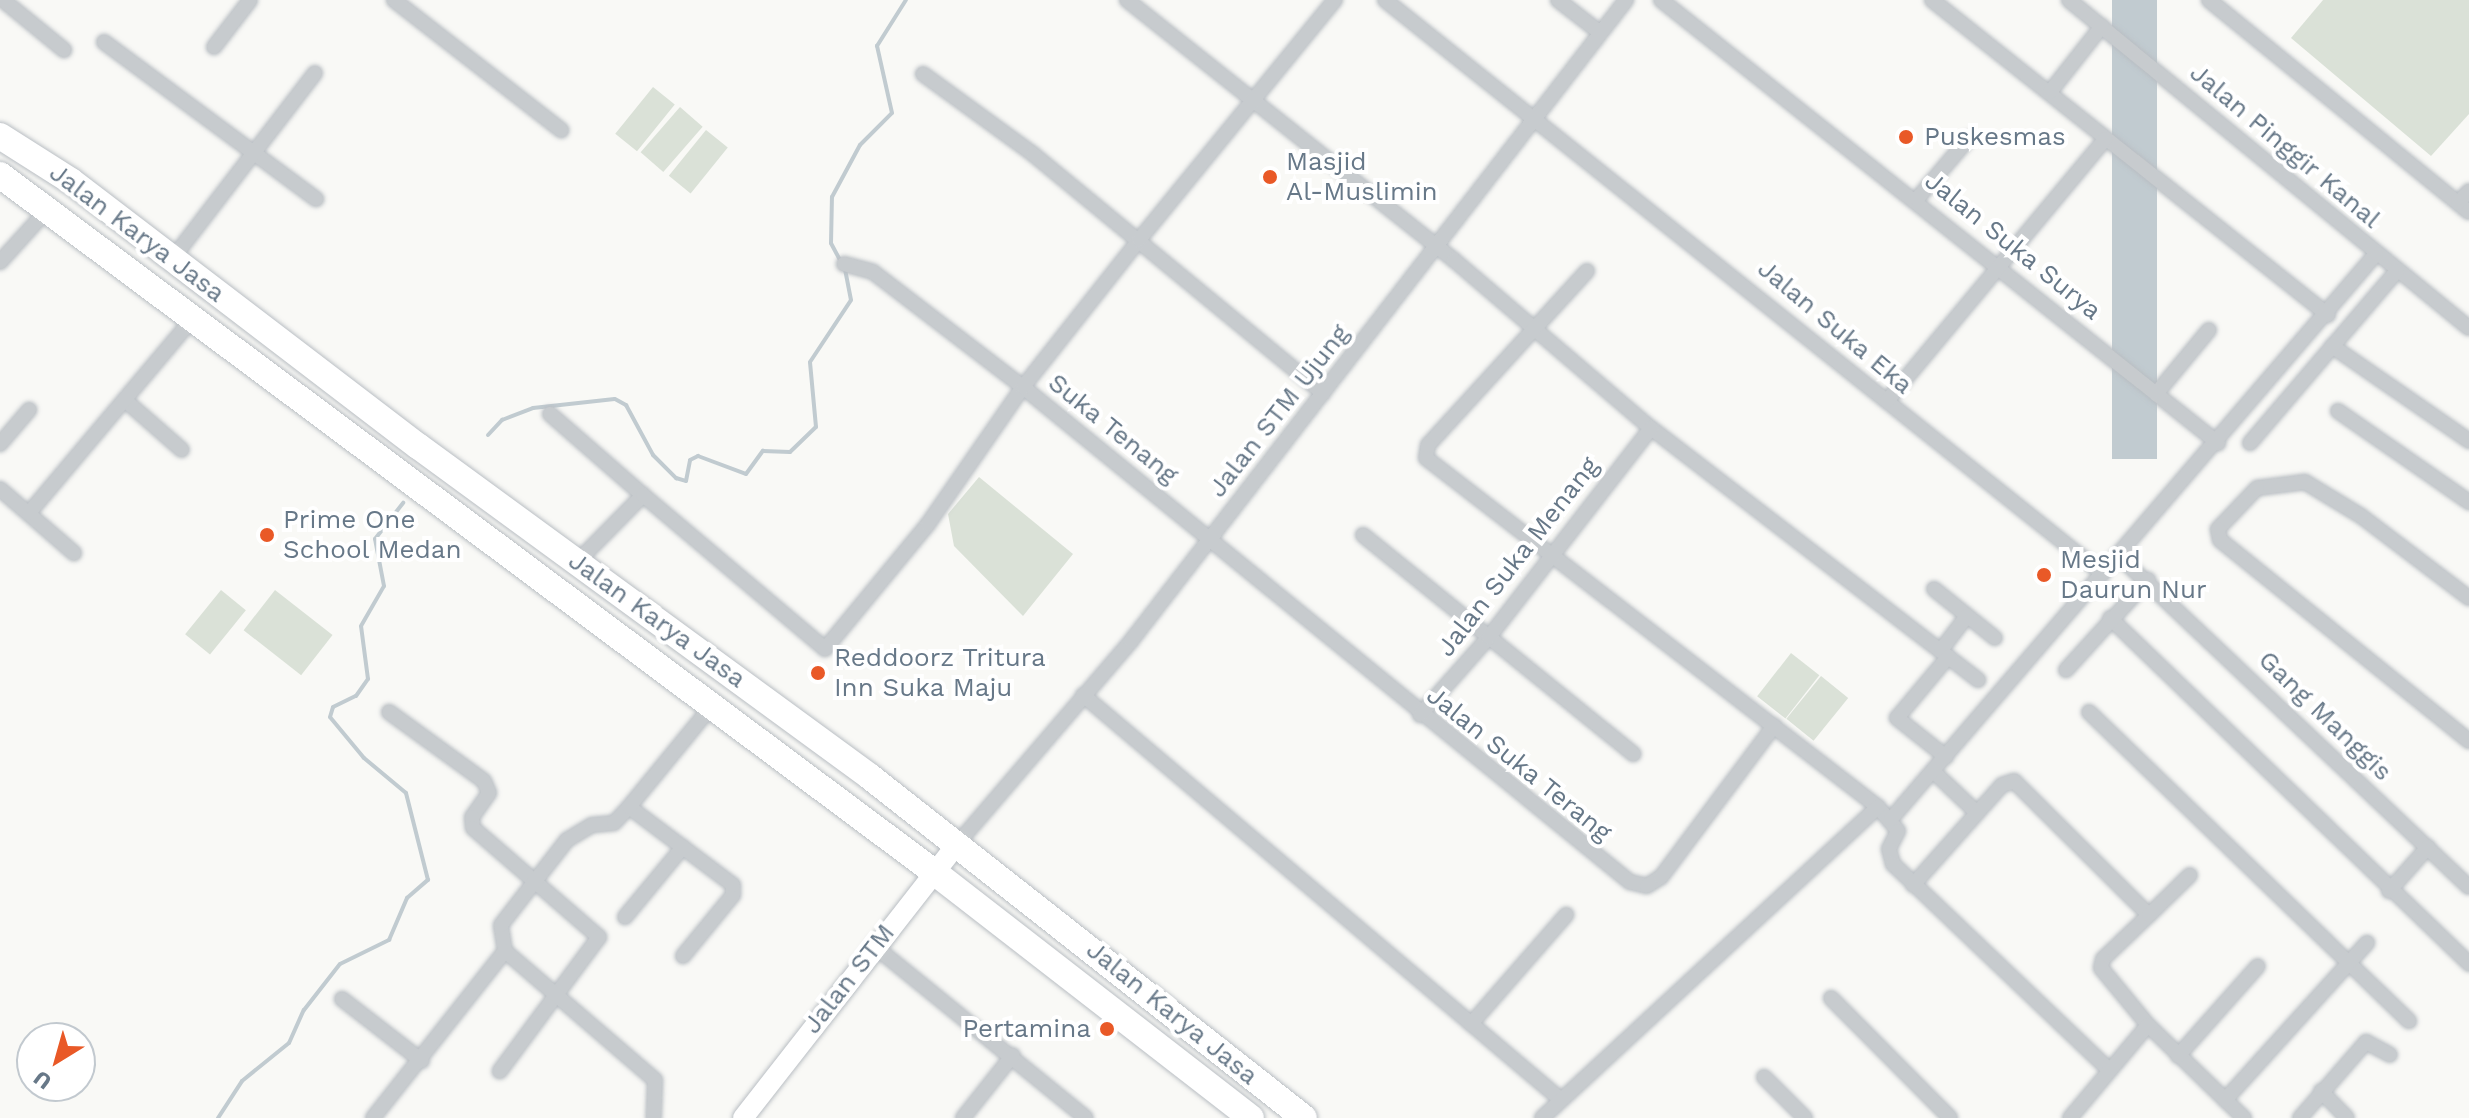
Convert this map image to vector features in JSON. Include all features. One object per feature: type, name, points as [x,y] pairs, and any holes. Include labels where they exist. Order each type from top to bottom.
[{"type":"highway","name":"Jalan Karya Jasa","points":[[0,136],[173,258],[418,446],[958,843],[1304,1118]]},
{"type":"highway","name":"Jalan Karya Jasa","points":[[0,175],[49,208],[710,708],[934,872],[1251,1118]]},
{"type":"highway","points":[[284,384],[303,358]]},
{"type":"street","points":[[3,0],[64,50]]},
{"type":"street","points":[[214,47],[250,0]]},
{"type":"street","points":[[394,0],[561,130]]},
{"type":"street","points":[[1127,0],[1253,96],[1534,326],[1651,428],[1978,680]]},
{"type":"street","points":[[550,414],[825,649],[928,524],[1023,387],[1253,96],[1335,0]]},
{"type":"street","name":"Jalan Suka Eka","points":[[1385,0],[2103,574]]},
{"type":"street","points":[[1558,0],[1598,31]]},
{"type":"street","name":"Jalan STM Ujung","points":[[958,843],[1210,538],[1438,249],[1598,31],[1626,0]]},
{"type":"street","name":"Jalan Suka Surya","points":[[1661,0],[1917,199],[2218,443]]},
{"type":"street","points":[[1932,0],[2328,315]]},
{"type":"street","name":"Jalan Pinggir Kanal","points":[[2069,0],[2469,328]]},
{"type":"street","points":[[2212,1],[2464,207],[2469,191]]},
{"type":"street","points":[[2050,92],[2102,26]]},
{"type":"street","points":[[104,42],[316,199]]},
{"type":"street","points":[[173,258],[315,73]]},
{"type":"street","points":[[923,74],[1139,240],[1323,393]]},
{"type":"street","points":[[1917,199],[1968,139]]},
{"type":"street","points":[[1887,401],[1997,265],[2105,139]]},
{"type":"street","points":[[0,262],[49,208]]},
{"type":"street","points":[[1891,819],[2328,315],[2376,254]]},
{"type":"street","name":"Suka Tenang","points":[[844,264],[873,272],[1023,387],[1210,538]]},
{"type":"street","points":[[1587,271],[1428,445],[1426,458],[1878,807],[1898,831],[1890,856],[1913,885],[2109,1070]]},
{"type":"street","points":[[2250,443],[2397,271]]},
{"type":"street","points":[[29,513],[194,317]]},
{"type":"street","points":[[2156,394],[2209,330]]},
{"type":"street","points":[[2332,346],[2469,441]]},
{"type":"street","points":[[126,401],[182,450]]},
{"type":"street","points":[[0,444],[29,410]]},
{"type":"street","points":[[2338,411],[2469,502]]},
{"type":"street","name":"Jalan Suka Menang","points":[[1420,715],[1489,637],[1651,428]]},
{"type":"street","points":[[2469,598],[2361,516],[2305,482],[2257,488],[2218,529],[2220,540],[2469,741]]},
{"type":"street","points":[[0,489],[74,553]]},
{"type":"street","points":[[578,561],[643,495]]},
{"type":"street","points":[[1363,535],[1633,754]]},
{"type":"street","name":"Jalan Suka Terang","points":[[1210,538],[1420,715],[1563,832],[1630,882],[1647,886],[1661,877],[1774,726]]},
{"type":"street","name":"Gang Manggis","points":[[2120,557],[2148,580],[2469,887]]},
{"type":"street","points":[[2066,670],[2110,618],[2148,580]]},
{"type":"street","points":[[1934,589],[1995,638]]},
{"type":"street","points":[[1946,757],[1897,718],[1944,654],[1967,616]]},
{"type":"street","points":[[2110,618],[2389,891],[2469,964]]},
{"type":"street","points":[[1083,695],[1287,875],[1560,1099]]},
{"type":"street","points":[[654,1118],[655,1080],[558,993],[505,951],[501,925],[580,830],[614,823],[710,708]]},
{"type":"street","points":[[389,712],[484,781],[489,793],[471,825],[599,937],[500,1071]]},
{"type":"street","points":[[2089,712],[2346,965],[2409,1021]]},
{"type":"street","points":[[1933,771],[1976,812]]},
{"type":"street","points":[[1913,885],[1976,812],[2014,781],[2149,915]]},
{"type":"street","points":[[629,807],[728,880],[733,891],[683,956]]},
{"type":"street","points":[[1542,1118],[1878,807]]},
{"type":"street","name":"Jalan STM","points":[[743,1118],[873,945],[958,843]]},
{"type":"street","points":[[625,917],[683,847]]},
{"type":"street","points":[[2389,891],[2428,847]]},
{"type":"street","points":[[2190,875],[2101,963],[2148,1025],[2244,1118]]},
{"type":"street","points":[[1471,1024],[1566,915]]},
{"type":"street","points":[[2225,1100],[2367,943]]},
{"type":"street","points":[[873,945],[1013,1055],[1086,1118]]},
{"type":"street","points":[[373,1118],[422,1061],[505,951]]},
{"type":"street","points":[[2178,1056],[2258,966]]},
{"type":"street","points":[[1831,998],[1950,1118]]},
{"type":"street","points":[[342,999],[422,1061]]},
{"type":"street","points":[[2070,1118],[2148,1025]]},
{"type":"street","points":[[2300,1118],[2366,1042],[2390,1055]]},
{"type":"street","points":[[963,1118],[1013,1055]]},
{"type":"street","points":[[1764,1077],[1805,1118]]},
{"type":"street","points":[[2321,1091],[2347,1118]]},
{"type":"shaded area","points":[[2112,0],[2157,0],[2157,459],[2112,459]]},
{"type":"shaded area","points":[[2323,0],[2469,0],[2469,114],[2431,156],[2291,38]]},
{"type":"shaded area","points":[[653,87],[675,105],[637,151],[615,134]]},
{"type":"shaded area","points":[[680,107],[703,127],[663,172],[641,152]]},
{"type":"shaded area","points":[[706,130],[728,148],[691,193],[669,176]]},
{"type":"shaded area","points":[[979,477],[1073,554],[1023,616],[954,546],[948,514]]},
{"type":"shaded area","points":[[221,590],[246,610],[210,654],[185,634]]},
{"type":"shaded area","points":[[275,590],[333,635],[301,675],[244,630]]},
{"type":"shaded area","points":[[1791,653],[1819,675],[1786,719],[1757,696]]},
{"type":"shaded area","points":[[1821,676],[1848,698],[1814,741],[1786,719]]},
{"type":"waterway","points":[[841,262],[831,243],[832,197],[860,145],[892,113],[877,46],[906,0]]},
{"type":"waterway","points":[[488,435],[502,420],[533,408],[615,399],[626,405],[653,455],[676,478],[686,481],[690,460],[698,456],[746,474],[763,451],[790,452],[816,427],[810,362],[851,300],[845,270]]},
{"type":"waterway","points":[[218,1118],[242,1081],[289,1043],[304,1010],[340,964],[389,940],[407,898],[428,880],[406,793],[364,758],[330,717],[333,707],[356,696],[368,679],[361,626],[384,586],[375,539],[403,503]]},
{"type":"place","name":"Puskesmas","points":[[1906,137]]},
{"type":"place","name":"Masjid Al-Muslimin","points":[[1270,177]]},
{"type":"place","name":"Prime One School Medan","points":[[267,535]]},
{"type":"place","name":"Mesjid Daurun Nur","points":[[2044,575]]},
{"type":"place","name":"Reddoorz Tritura Inn Suka Maju","points":[[818,673]]},
{"type":"place","name":"Pertamina","points":[[1107,1029]]}]
